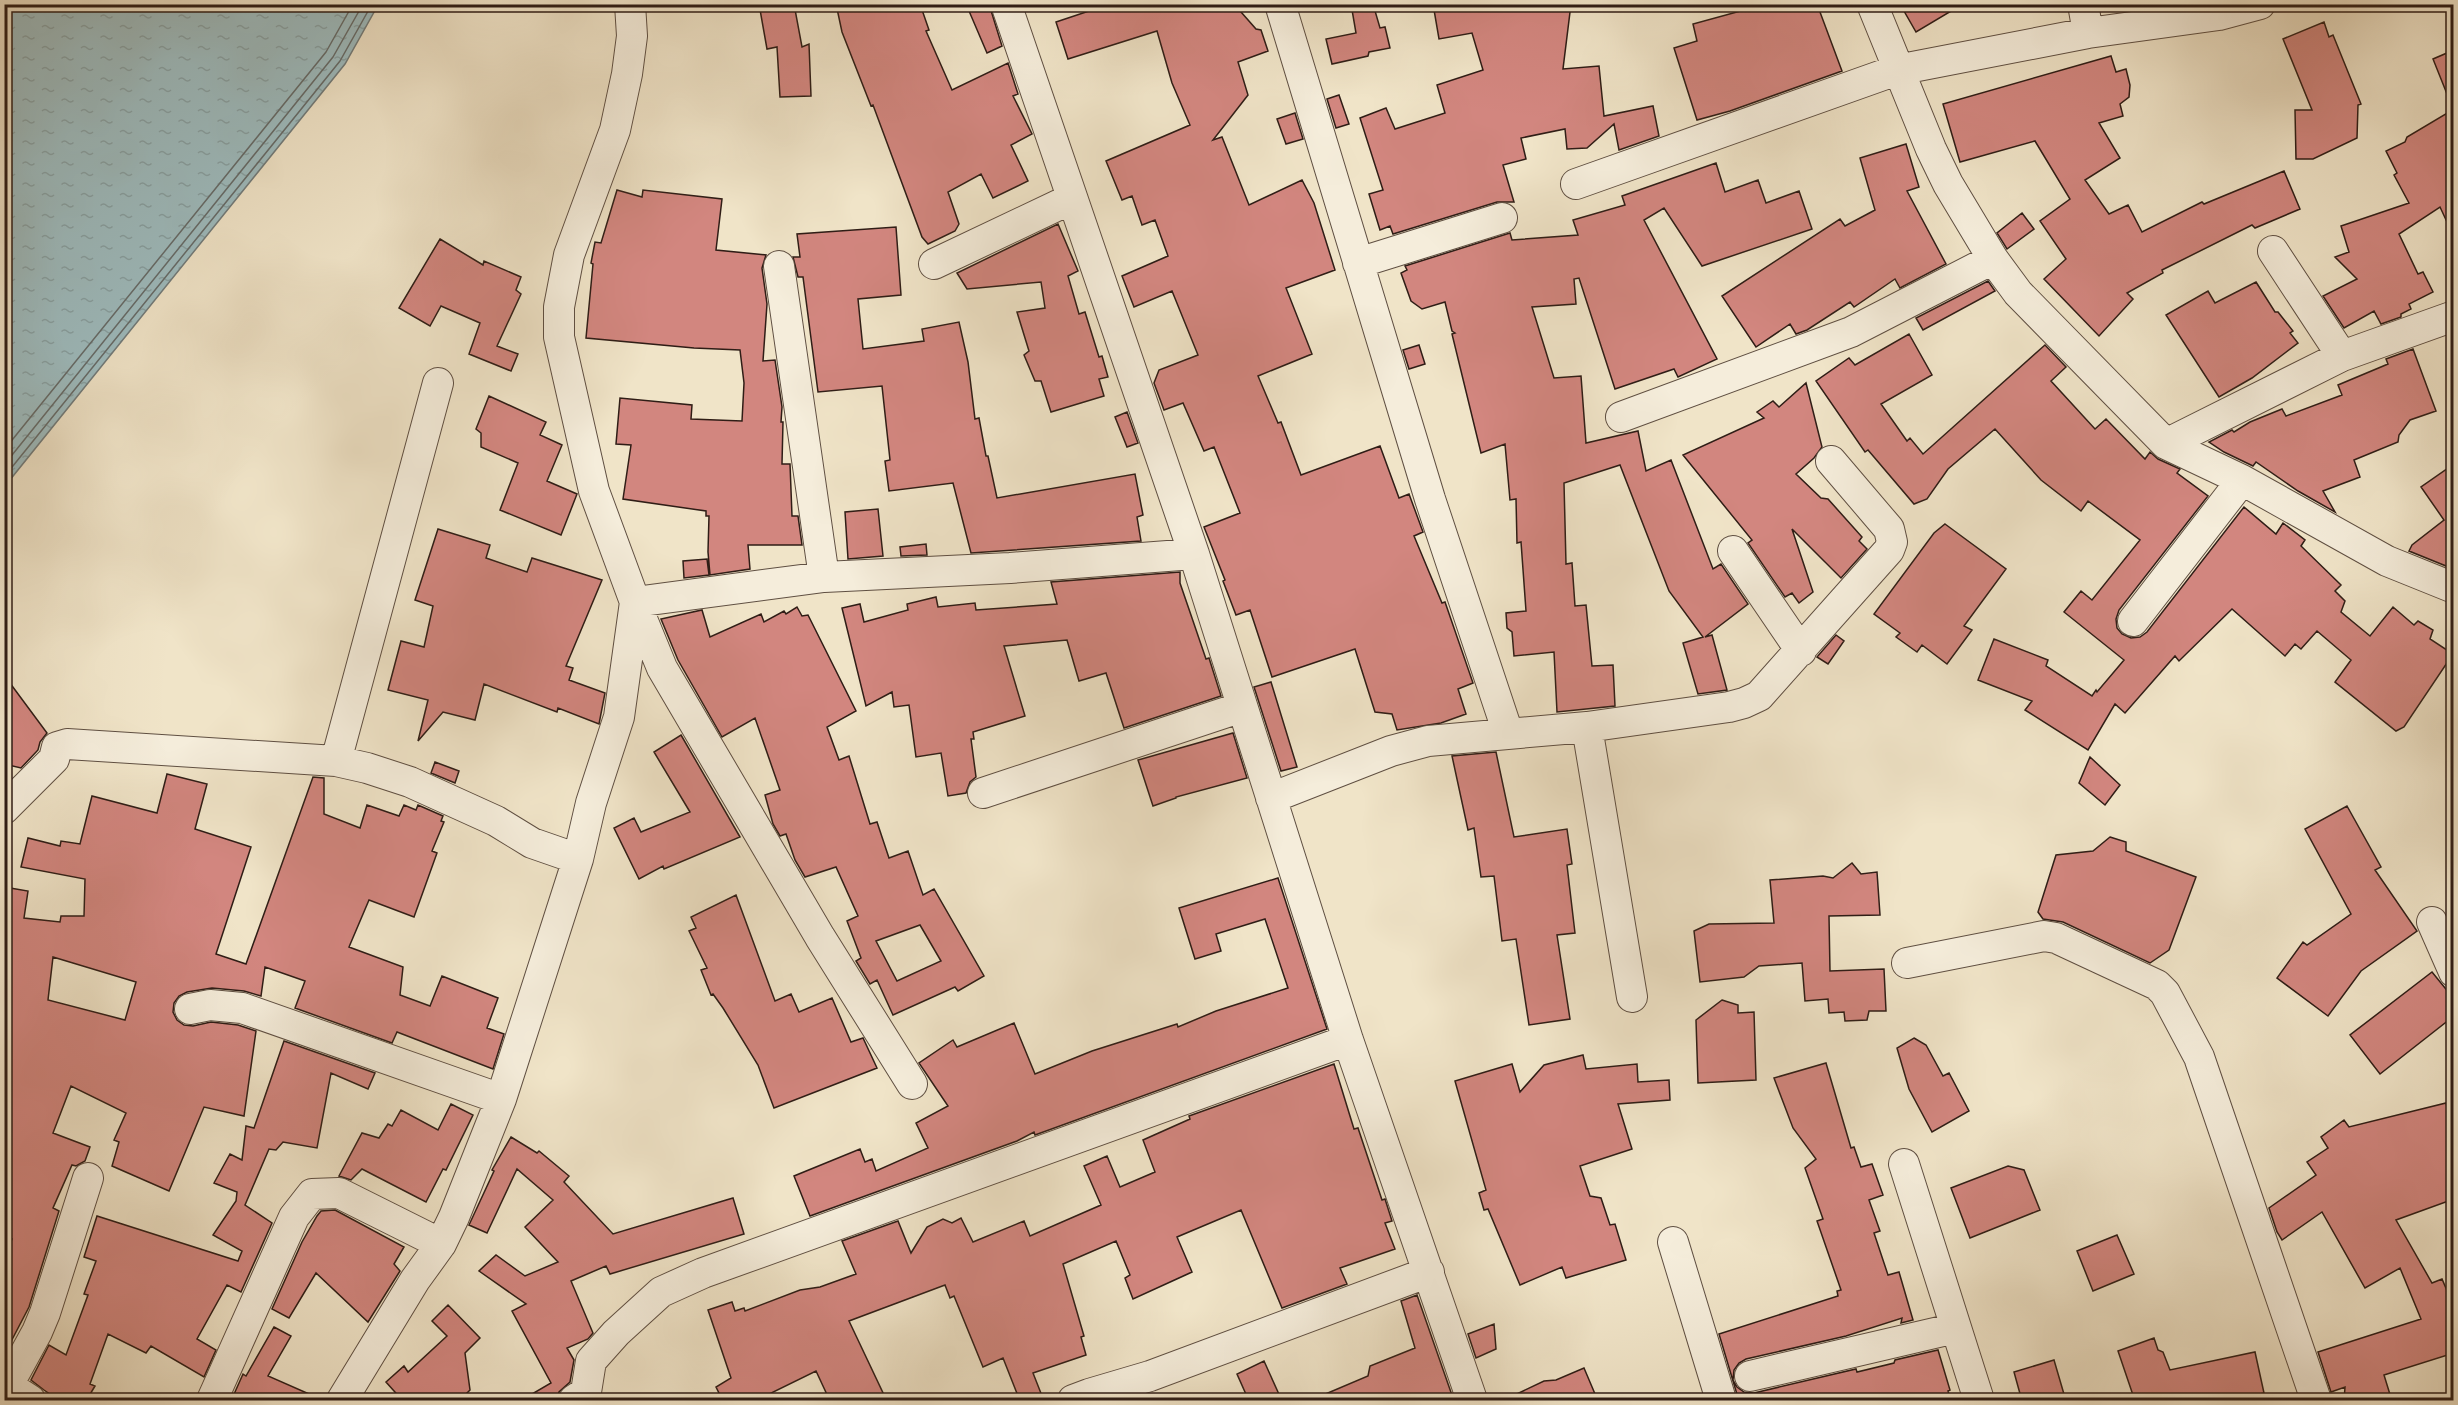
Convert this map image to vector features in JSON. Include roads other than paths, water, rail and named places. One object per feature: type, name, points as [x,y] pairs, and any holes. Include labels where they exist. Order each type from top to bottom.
[{"type":"street","points":[[630,4],[632,36],[627,74],[615,130],[569,255],[560,307],[559,336],[594,491],[634,602],[662,668],[814,927],[912,1084]]},
{"type":"street","points":[[1006,4],[1194,554],[1348,1040],[1472,1401]]},
{"type":"street","points":[[1280,4],[1430,499],[1508,733]]},
{"type":"street","points":[[1872,4],[1897,70],[1948,184],[1993,259],[2018,293],[2166,444],[2242,480],[2387,561],[2454,588]]},
{"type":"street","points":[[1576,184],[1897,70],[2085,19],[2219,15],[2260,4]]},
{"type":"street","points":[[934,264],[1071,199]]},
{"type":"street","points":[[1358,263],[1502,218]]},
{"type":"street","points":[[2273,251],[2342,356]]},
{"type":"street","points":[[1621,417],[1841,336],[1993,259]]},
{"type":"street","points":[[779,266],[824,577]]},
{"type":"street","points":[[2166,444],[2342,356],[2454,316]]},
{"type":"street","points":[[336,761],[438,383]]},
{"type":"street","points":[[1271,798],[1391,751],[1428,741],[1587,727],[1744,704],[1759,696],[1889,550],[1892,542],[1889,529],[1831,461]]},
{"type":"street","points":[[2133,621],[2242,480]]},
{"type":"street","points":[[1732,551],[1801,651]]},
{"type":"street","points":[[634,602],[824,577],[1010,568],[1194,554]]},
{"type":"street","points":[[342,1401],[415,1280],[441,1244],[501,1099],[578,859],[591,802],[619,717],[634,602]]},
{"type":"street","points":[[983,794],[1242,707]]},
{"type":"street","points":[[1587,727],[1632,997]]},
{"type":"street","points":[[4,809],[54,759],[57,747],[67,744],[336,761],[410,782],[496,821],[532,843],[578,859]]},
{"type":"street","points":[[2432,922],[2454,972]]},
{"type":"street","points":[[1907,963],[2044,936],[2056,938],[2157,985],[2165,993],[2199,1058],[2316,1401]]},
{"type":"street","points":[[190,1009],[210,1005],[242,1008],[501,1099]]},
{"type":"street","points":[[574,1401],[586,1392],[591,1361],[616,1333],[661,1292],[703,1273],[1348,1040]]},
{"type":"street","points":[[1904,1164],[1979,1401]]},
{"type":"street","points":[[14,1389],[45,1313],[88,1178]]},
{"type":"street","points":[[212,1401],[294,1217],[312,1194],[339,1193],[441,1244]]},
{"type":"street","points":[[1673,1242],[1721,1401]]},
{"type":"street","points":[[1073,1401],[1150,1376],[1429,1272]]},
{"type":"street","points":[[1750,1376],[1956,1329]]},
{"type":"water","points":[[5,4],[378,5],[345,64],[5,486]]}]
